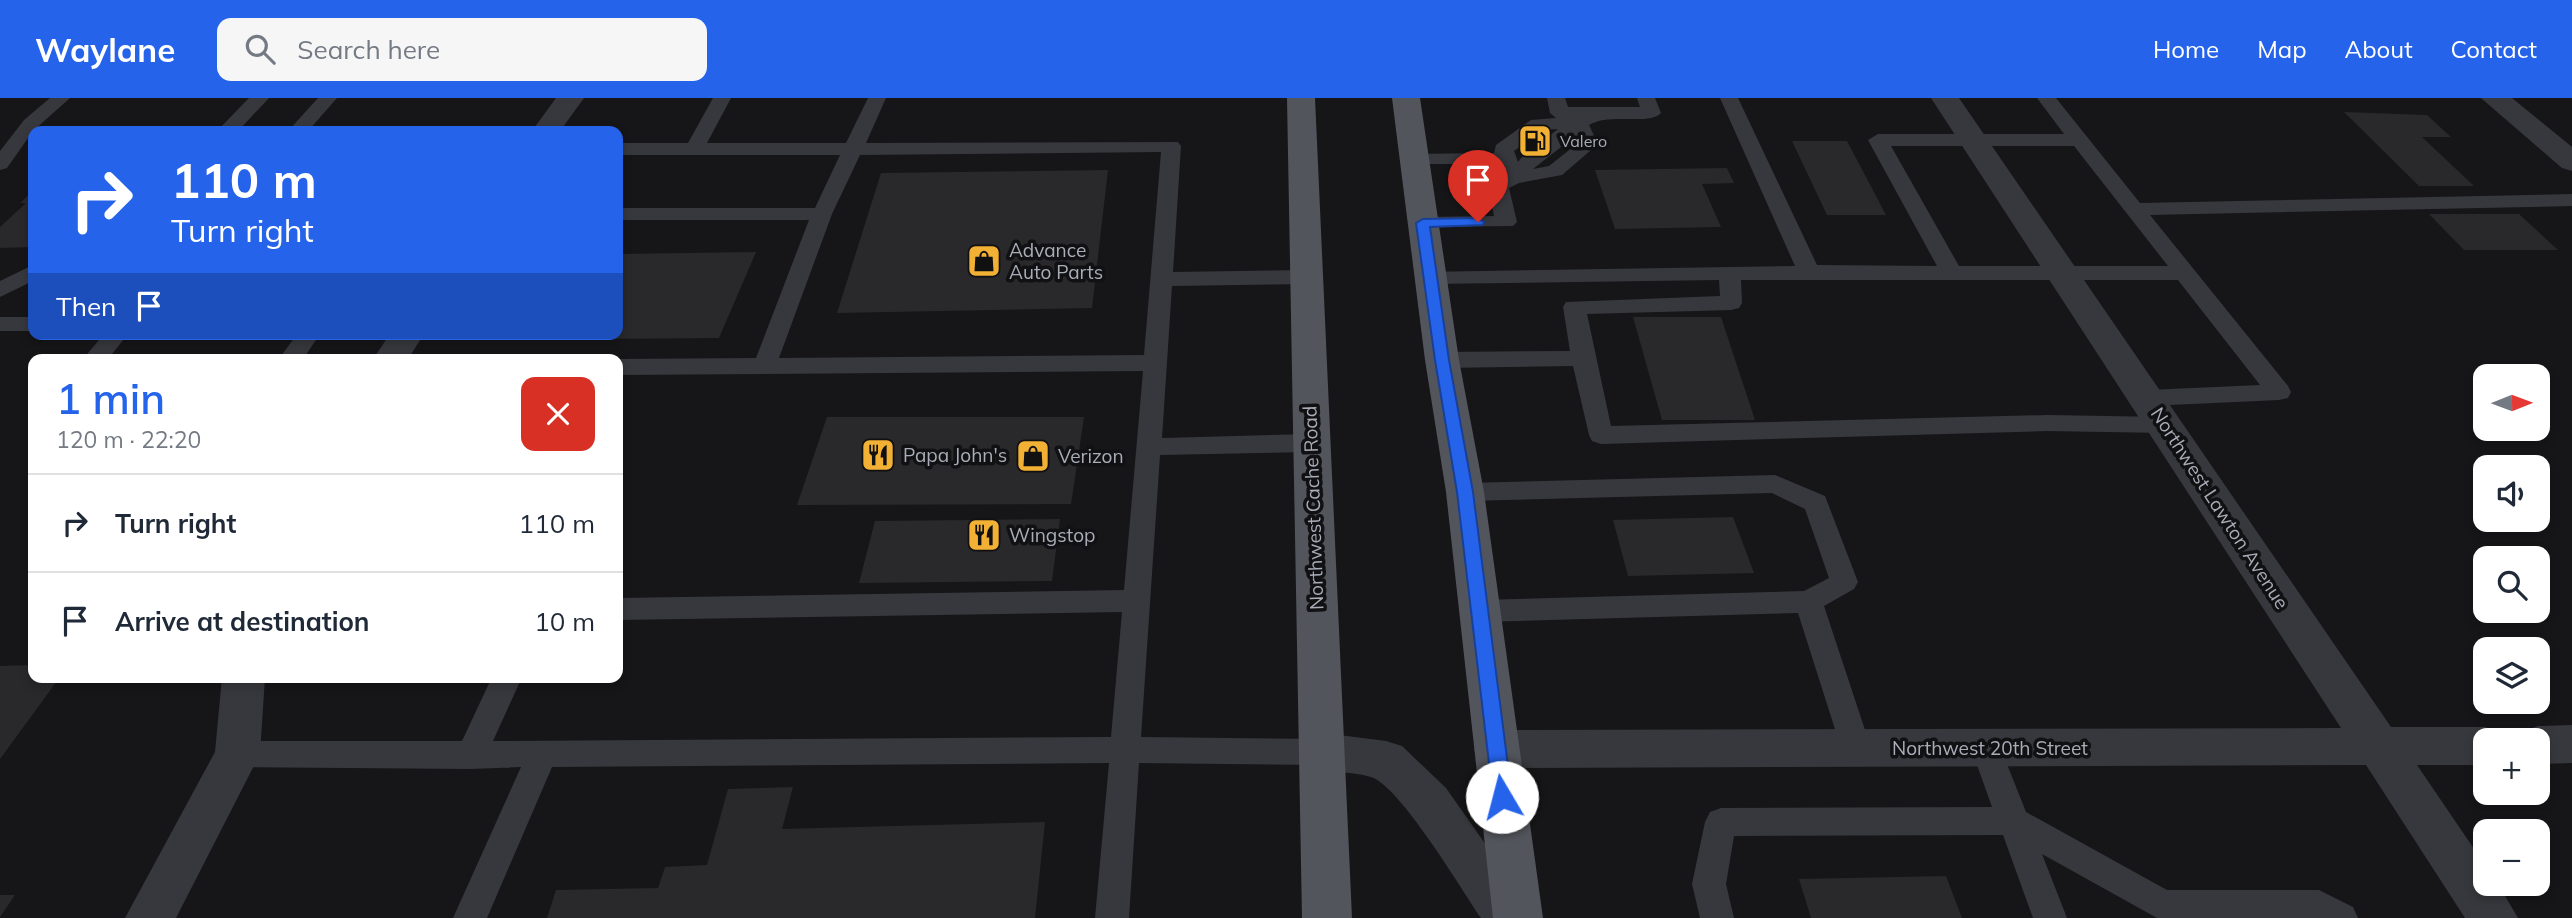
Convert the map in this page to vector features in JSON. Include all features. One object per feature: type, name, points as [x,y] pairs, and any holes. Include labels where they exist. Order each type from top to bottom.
[{"type":"main road","name":"Northwest Cache Road","points":[[1301,98],[1310,443],[1328,918]]},
{"type":"main road","points":[[1406,98],[1442,360],[1465,492],[1518,918]]},
{"type":"street","points":[[550,126],[570,98]]},
{"type":"street","name":"Northwest Lawton Avenue","points":[[1945,98],[2493,918]]},
{"type":"street","points":[[2495,98],[2572,162]]},
{"type":"street","points":[[150,918],[237,754],[243,683]]},
{"type":"street","points":[[2550,745],[2572,744]]},
{"type":"street","name":"Northwest 20th Street","points":[[1496,748],[2473,746]]},
{"type":"street","points":[[1323,752],[1387,760],[1430,802],[1509,918]]},
{"type":"lane","points":[[29,126],[61,98]]},
{"type":"lane","points":[[232,126],[260,98]]},
{"type":"lane","points":[[303,126],[328,98]]},
{"type":"lane","points":[[695,148],[722,98]]},
{"type":"lane","points":[[764,367],[822,214],[877,98]]},
{"type":"lane","points":[[1556,98],[1560,113],[1588,118]]},
{"type":"lane","points":[[1423,223],[1506,222],[1503,149],[1538,124],[1651,113],[1646,98]]},
{"type":"lane","points":[[1730,98],[1809,272]]},
{"type":"lane","points":[[1730,273],[1731,303],[1574,307],[1601,435],[2047,423],[2156,412],[2279,393],[2046,98]]},
{"type":"lane","points":[[1506,182],[1529,161],[1588,118]]},
{"type":"lane","points":[[6,156],[28,128]]},
{"type":"lane","points":[[1952,273],[1878,140],[2079,140]]},
{"type":"lane","points":[[623,149],[1171,146],[1112,918]]},
{"type":"lane","points":[[6,156],[28,149]]},
{"type":"lane","points":[[1414,158],[1492,158],[1506,182]]},
{"type":"lane","points":[[2134,209],[2572,200]]},
{"type":"lane","points":[[623,214],[822,214]]},
{"type":"lane","points":[[1430,277],[1809,272],[2185,273]]},
{"type":"lane","points":[[0,276],[28,274]]},
{"type":"lane","points":[[0,290],[28,276]]},
{"type":"lane","points":[[1161,279],[1307,277]]},
{"type":"lane","points":[[0,324],[28,324]]},
{"type":"lane","points":[[99,354],[112,340]]},
{"type":"lane","points":[[1442,360],[1583,358]]},
{"type":"lane","points":[[623,367],[1155,363]]},
{"type":"lane","points":[[1148,447],[1310,443]]},
{"type":"lane","points":[[1465,492],[1775,484],[1816,503],[1844,582],[1809,602],[1479,611]]},
{"type":"lane","points":[[623,609],[1135,601]]},
{"type":"lane","points":[[1809,602],[1856,748]]},
{"type":"lane","points":[[471,756],[504,683]]},
{"type":"lane","points":[[1986,748],[2050,918]]},
{"type":"lane","points":[[237,754],[471,756],[1125,749],[1323,752]]},
{"type":"lane","points":[[470,918],[541,754]]},
{"type":"lane","points":[[1717,918],[1709,884],[1721,822],[2013,821],[2166,911],[2319,905],[2341,918]]},
{"type":"building","points":[[2344,112],[2427,115],[2451,137],[2422,137],[2474,186],[2419,186]]},
{"type":"building","points":[[1792,141],[1847,141],[1886,215],[1827,215]]},
{"type":"building","points":[[1727,168],[1734,183],[1702,184],[1721,227],[1615,229],[1595,170]]},
{"type":"building","points":[[1108,170],[1092,308],[837,313],[881,173]]},
{"type":"building","points":[[28,196],[28,247],[0,248],[0,227],[26,203],[20,203]]},
{"type":"building","points":[[2429,214],[2519,214],[2558,250],[2464,250]]},
{"type":"building","points":[[756,252],[719,338],[623,339],[623,254]]},
{"type":"building","points":[[1633,317],[1721,317],[1755,420],[1662,420]]},
{"type":"building","points":[[827,417],[1084,417],[1071,504],[797,505]]},
{"type":"building","points":[[1733,517],[1754,573],[1628,576],[1613,520]]},
{"type":"building","points":[[1060,519],[1052,581],[859,583],[875,521]]},
{"type":"building","points":[[28,665],[28,683],[56,683],[0,759],[0,666]]},
{"type":"building","points":[[793,787],[782,829],[1045,822],[1035,918],[547,918],[556,890],[658,888],[665,867],[707,865],[728,789]]},
{"type":"building","points":[[1946,876],[1962,918],[1811,918],[1799,879]]},
{"type":"building","points":[[0,895],[15,895],[0,917]]},
{"type":"place","name":"Valero","points":[[1535,141]]},
{"type":"place","name":"Advance Auto Parts","points":[[984,261]]},
{"type":"place","name":"Papa John's","points":[[878,455]]},
{"type":"place","name":"Verizon","points":[[1033,456]]},
{"type":"place","name":"Wingstop","points":[[984,535]]},
{"type":"route","points":[[1478,222],[1423,223],[1442,360],[1465,492],[1502,797]]}]
